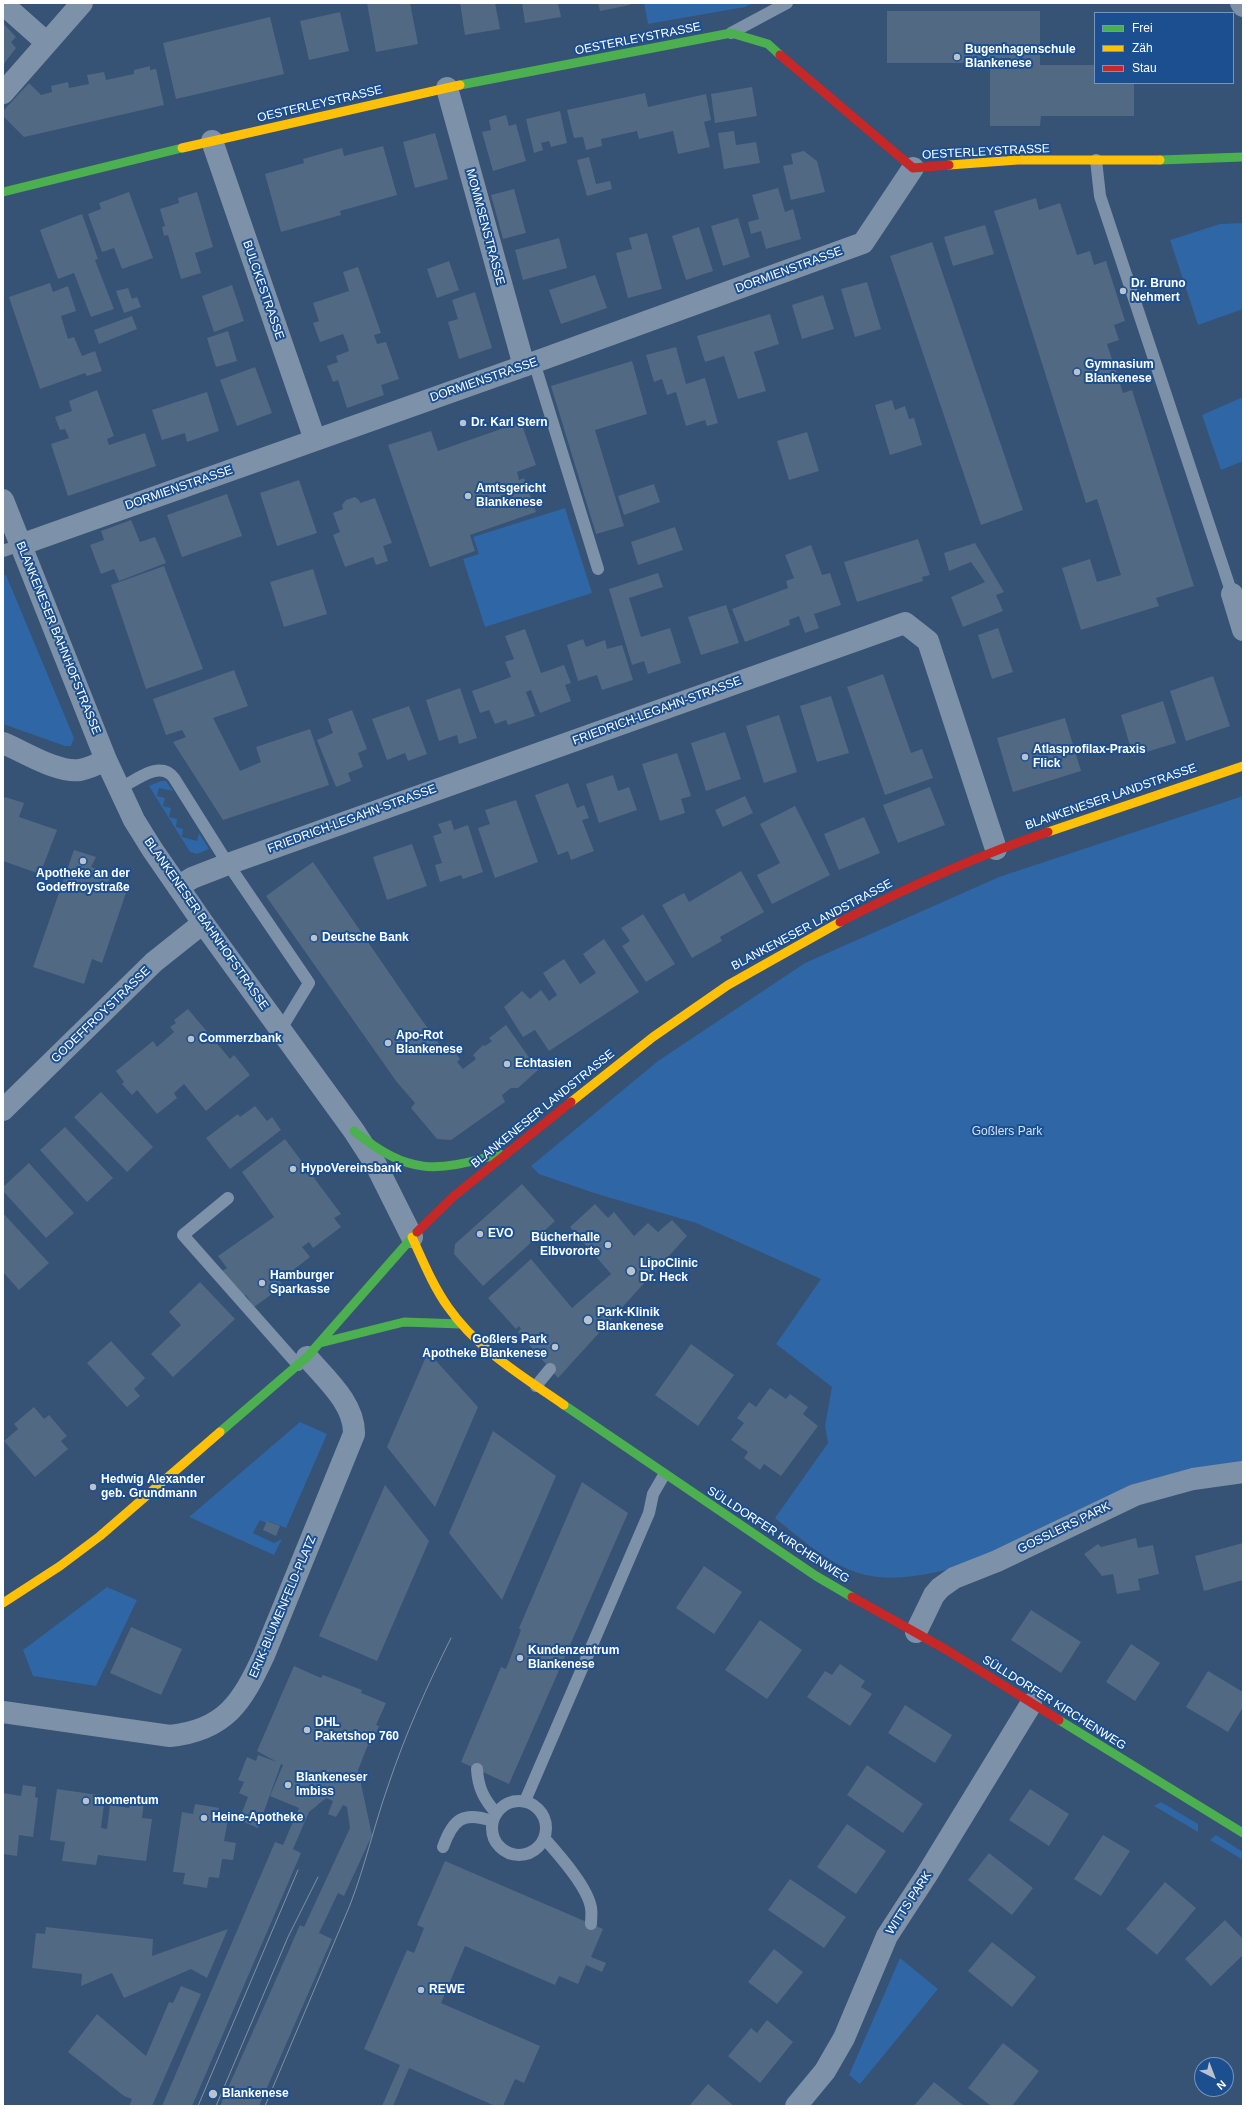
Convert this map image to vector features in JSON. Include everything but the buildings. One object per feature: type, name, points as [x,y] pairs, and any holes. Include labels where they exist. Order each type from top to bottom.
[{"type":"street","points":[[3,93],[82,3]]},
{"type":"street","points":[[3,4],[46,43]]},
{"type":"street","name":"OESTERLEYSTRASSE","points":[[3,192],[212,141],[447,88],[731,33],[768,44],[913,168],[1018,160],[1174,160],[1243,157]]},
{"type":"street","name":"MOMMSENSTRASSE","points":[[447,88],[529,364]]},
{"type":"street","name":"BULCKESTRASSE","points":[[212,141],[315,440]]},
{"type":"street","name":"DORMIENSTRASSE","points":[[11,548],[864,243],[913,168]]},
{"type":"street","name":"BLANKENESER BAHNHOFSTRASSE","points":[[3,500],[11,548],[119,789],[148,844],[203,923],[354,1131],[376,1165],[412,1237]]},
{"type":"street","points":[[1232,594],[1243,630]]},
{"type":"street","name":"FRIEDRICH-LEGAHN-STRASSE","points":[[178,887],[192,878],[228,864],[905,623],[928,641],[996,849]]},
{"type":"street","points":[[3,743],[68,770],[79,770],[106,760]]},
{"type":"street","name":"BLANKENESER LANDSTRASSE","points":[[412,1237],[454,1196],[507,1152],[653,1037],[728,984],[810,937],[902,890],[996,849],[1243,766]]},
{"type":"street","name":"GODEFFROYSTRASSE","points":[[3,1110],[154,962],[203,923]]},
{"type":"street","points":[[354,1131],[371,1146],[386,1156],[399,1161],[426,1167],[448,1167],[507,1152]]},
{"type":"street","points":[[4,1603],[60,1566],[100,1536],[308,1355],[412,1237]]},
{"type":"street","name":"SÜLLDORFER KIRCHENWEG","points":[[412,1237],[440,1295],[461,1324],[505,1365],[610,1436],[664,1475],[816,1576],[916,1632],[1243,1833]]},
{"type":"street","points":[[308,1355],[404,1322],[461,1324]]},
{"type":"street","name":"ERIK-BLUMENFELD-PLATZ","points":[[3,1712],[160,1735],[182,1734],[197,1731],[223,1717],[243,1696],[258,1669],[354,1434],[355,1424],[350,1409],[308,1355]]},
{"type":"street","name":"GOSSLERS PARK","points":[[916,1632],[934,1595],[940,1588],[954,1578],[1003,1558],[1135,1495],[1193,1479],[1243,1472]]},
{"type":"street","name":"WITTS PARK","points":[[796,2106],[829,2064],[844,2038],[887,1936],[926,1876],[1031,1704]]},
{"type":"lane","points":[[731,33],[787,3]]},
{"type":"lane","points":[[1096,160],[1100,196],[1232,594]]},
{"type":"lane","points":[[529,364],[598,569]]},
{"type":"lane","points":[[119,789],[153,771],[160,769],[171,774],[228,864],[309,983],[281,1029]]},
{"type":"lane","points":[[228,1198],[183,1234],[308,1355]]},
{"type":"lane","points":[[536,1386],[550,1369]]},
{"type":"lane","points":[[525,1801],[649,1513],[653,1494],[664,1475]]},
{"type":"lane","points":[[477,1769],[481,1794],[494,1817],[494,1838],[506,1851],[514,1854],[524,1854],[532,1851],[544,1838],[545,1819],[534,1805],[525,1801],[509,1802],[501,1807],[494,1817]]},
{"type":"lane","points":[[443,1846],[450,1828],[458,1821],[479,1816],[494,1817]]},
{"type":"lane","points":[[544,1838],[564,1862],[588,1896],[592,1908],[591,1924]]},
{"type":"green space","points":[[644,3],[754,3],[745,7],[648,24]]},
{"type":"green space","points":[[1243,223],[1243,309],[1198,325],[1170,240],[1220,224]]},
{"type":"green space","points":[[1243,397],[1243,461],[1221,470],[1202,415]]},
{"type":"green space","points":[[565,508],[592,593],[485,627],[463,559],[479,554],[473,537]]},
{"type":"green space","points":[[6,575],[74,738],[71,746],[65,746],[3,724],[3,576]]},
{"type":"green space","points":[[161,781],[166,781],[173,791],[159,788],[157,796],[165,798],[163,806],[171,808],[169,817],[177,819],[176,827],[183,829],[182,837],[197,841],[199,833],[209,849],[197,854],[190,852],[149,786]]},
{"type":"green space","name":"Goßlers Park","points":[[1243,796],[1243,1462],[946,1570],[917,1576],[892,1578],[871,1576],[853,1571],[835,1563],[775,1518],[828,1443],[825,1426],[832,1387],[776,1344],[821,1279],[696,1223],[594,1193],[539,1174],[531,1166],[658,1061],[805,963],[999,877]]},
{"type":"green space","points":[[300,1422],[327,1434],[286,1528],[268,1521],[266,1523],[260,1520],[253,1533],[274,1543],[282,1539],[274,1555],[189,1517]]},
{"type":"green space","points":[[107,1587],[137,1600],[96,1686],[33,1676],[23,1650]]},
{"type":"green space","points":[[1161,1802],[1198,1824],[1198,1832],[1154,1806]]},
{"type":"green space","points":[[1216,1835],[1243,1852],[1243,1860],[1210,1840]]},
{"type":"green space","points":[[900,1958],[938,1989],[860,2084],[849,2075]]},
{"type":"tram line","points":[[265,2106],[350,1905],[383,1801],[409,1729],[451,1638]]},
{"type":"tram line","points":[[198,2106],[298,1870]]},
{"type":"tram line","points":[[216,2106],[288,1937],[318,1877]]},
{"type":"traffic: fast","points":[[460,85],[731,33],[768,44],[780,55]]},
{"type":"traffic: fast","points":[[3,192],[182,148]]},
{"type":"traffic: fast","points":[[1160,160],[1243,157]]},
{"type":"traffic: fast","points":[[354,1131],[374,1146],[391,1156],[407,1163],[423,1166],[457,1164],[500,1154]]},
{"type":"traffic: fast","points":[[220,1432],[307,1357],[417,1232]]},
{"type":"traffic: fast","points":[[320,1343],[404,1322],[461,1324]]},
{"type":"traffic: fast","points":[[564,1405],[816,1576],[852,1597]]},
{"type":"traffic: fast","points":[[1059,1720],[1243,1833]]},
{"type":"traffic: slow","points":[[182,148],[460,85]]},
{"type":"traffic: slow","points":[[949,165],[1018,160],[1160,160]]},
{"type":"traffic: slow","points":[[1048,832],[1243,766]]},
{"type":"traffic: slow","points":[[571,1102],[653,1037],[728,985],[840,922]]},
{"type":"traffic: slow","points":[[412,1237],[428,1273],[438,1291],[460,1322],[487,1349],[517,1373],[564,1405]]},
{"type":"traffic: slow","points":[[3,1603],[60,1566],[100,1536],[220,1432]]},
{"type":"traffic: jam","points":[[780,55],[913,168],[949,165]]},
{"type":"traffic: jam","points":[[840,922],[942,873],[995,851],[1048,832]]},
{"type":"traffic: jam","points":[[417,1232],[454,1196],[571,1102]]},
{"type":"traffic: jam","points":[[852,1597],[945,1649],[1059,1720]]},
{"type":"place","name":"Bugenhagenschule Blankenese","points":[[957,57]]},
{"type":"place","name":"Dr. Bruno Nehmert","points":[[1123,291]]},
{"type":"place","name":"Gymnasium Blankenese","points":[[1077,372]]},
{"type":"place","name":"Dr. Karl Stern","points":[[463,423]]},
{"type":"place","name":"Amtsgericht Blankenese","points":[[468,496]]},
{"type":"place","name":"Atlasprofilax-Praxis Flick","points":[[1025,757]]},
{"type":"place","name":"Apotheke an der Godeffroystraße","points":[[83,861]]},
{"type":"place","name":"Deutsche Bank","points":[[314,938]]},
{"type":"place","name":"Commerzbank","points":[[191,1039]]},
{"type":"place","name":"Apo-Rot Blankenese","points":[[388,1043]]},
{"type":"place","name":"Echtasien","points":[[507,1064]]},
{"type":"place","name":"HypoVereinsbank","points":[[293,1169]]},
{"type":"place","name":"EVO","points":[[480,1234]]},
{"type":"place","name":"Bücherhalle Elbvororte","points":[[608,1245]]},
{"type":"place","name":"LipoClinic Dr. Heck","points":[[631,1271]]},
{"type":"place","name":"Hamburger Sparkasse","points":[[262,1283]]},
{"type":"place","name":"Park-Klinik Blankenese","points":[[588,1320]]},
{"type":"place","name":"Goßlers Park Apotheke Blankenese","points":[[555,1347]]},
{"type":"place","name":"Hedwig Alexander geb. Grundmann","points":[[93,1487]]},
{"type":"place","name":"Kundenzentrum Blankenese","points":[[520,1658]]},
{"type":"place","name":"DHL Paketshop 760","points":[[307,1730]]},
{"type":"place","name":"Blankeneser Imbiss","points":[[288,1785]]},
{"type":"place","name":"momentum","points":[[86,1801]]},
{"type":"place","name":"Heine-Apotheke","points":[[204,1818]]},
{"type":"place","name":"REWE","points":[[421,1990]]},
{"type":"place","name":"Blankenese","points":[[213,2094]]}]
